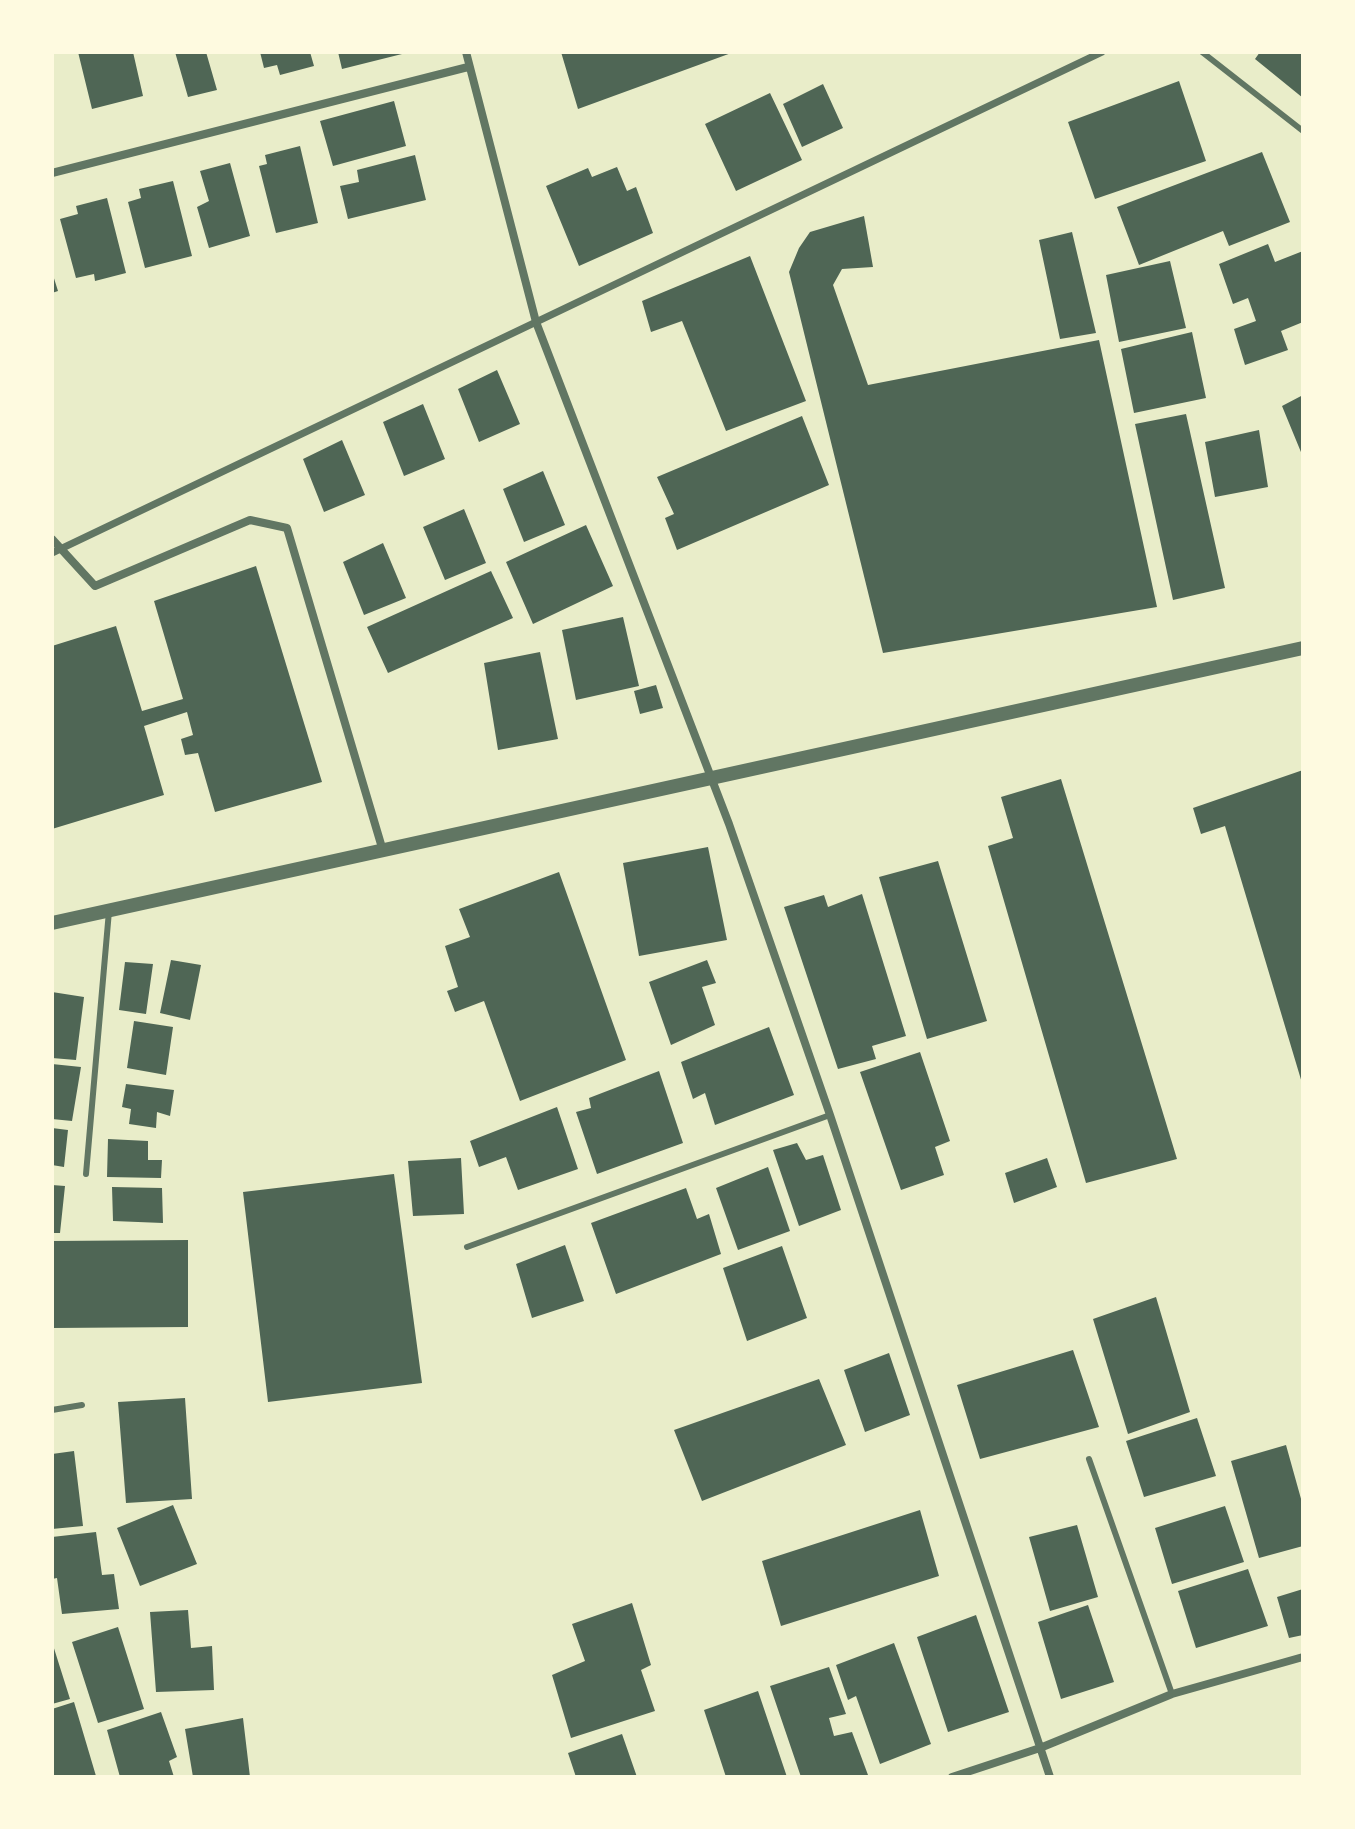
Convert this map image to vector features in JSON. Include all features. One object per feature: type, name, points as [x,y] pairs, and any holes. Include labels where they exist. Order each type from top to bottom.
[{"type":"street","points":[[466,52],[536,322],[713,779],[830,1115],[1050,1777]]},
{"type":"street","points":[[52,553],[1102,52]]},
{"type":"street","points":[[52,173],[468,67]]},
{"type":"street","points":[[52,539],[95,586],[250,520],[287,528],[383,851]]},
{"type":"street","points":[[52,923],[1303,648]]},
{"type":"street","points":[[952,1777],[1040,1748],[1172,1694],[1303,1657]]},
{"type":"lane","points":[[1202,52],[1303,131]]},
{"type":"lane","points":[[86,1174],[109,911]]},
{"type":"lane","points":[[467,1247],[830,1115]]},
{"type":"lane","points":[[52,1410],[82,1405]]},
{"type":"lane","points":[[1089,1459],[1172,1694]]},
{"type":"building","points":[[78,52],[133,52],[143,96],[92,109]]},
{"type":"building","points":[[175,52],[206,52],[217,90],[188,97]]},
{"type":"building","points":[[260,52],[310,52],[314,66],[280,75],[277,65],[264,68]]},
{"type":"building","points":[[338,52],[401,52],[402,54],[342,69]]},
{"type":"building","points":[[561,52],[734,52],[578,109]]},
{"type":"building","points":[[1260,52],[1303,52],[1303,98],[1255,59]]},
{"type":"building","points":[[1179,81],[1206,161],[1095,199],[1068,122]]},
{"type":"building","points":[[823,84],[843,128],[802,147],[783,104]]},
{"type":"building","points":[[770,93],[802,160],[736,191],[705,124]]},
{"type":"building","points":[[394,101],[406,146],[333,166],[320,121]]},
{"type":"building","points":[[300,146],[318,223],[276,233],[259,166],[267,164],[265,155]]},
{"type":"building","points":[[1262,152],[1290,222],[1229,246],[1223,231],[1139,265],[1117,207]]},
{"type":"building","points":[[415,155],[426,200],[348,219],[340,186],[359,182],[357,170]]},
{"type":"building","points":[[230,163],[250,236],[209,248],[197,207],[209,201],[200,171]]},
{"type":"building","points":[[617,167],[627,191],[636,187],[653,233],[579,266],[546,186],[588,168],[592,177]]},
{"type":"building","points":[[173,181],[192,256],[145,268],[128,202],[141,198],[139,189]]},
{"type":"building","points":[[107,198],[126,273],[95,281],[94,274],[76,278],[60,219],[78,214],[76,206]]},
{"type":"building","points":[[864,216],[873,267],[842,269],[833,285],[868,385],[1099,340],[1157,607],[883,653],[789,272],[810,232]]},
{"type":"building","points":[[1072,232],[1096,333],[1060,339],[1039,240]]},
{"type":"building","points":[[1268,244],[1275,262],[1303,251],[1303,322],[1281,331],[1288,350],[1245,365],[1234,329],[1256,321],[1248,298],[1233,304],[1219,264]]},
{"type":"building","points":[[750,256],[806,401],[726,431],[682,321],[651,332],[642,301]]},
{"type":"building","points":[[1170,261],[1186,328],[1119,342],[1106,275]]},
{"type":"building","points":[[52,272],[58,291],[52,293]]},
{"type":"building","points":[[1192,332],[1206,398],[1134,413],[1121,349]]},
{"type":"building","points":[[497,370],[520,424],[479,442],[458,389]]},
{"type":"building","points":[[1303,395],[1303,457],[1282,406]]},
{"type":"building","points":[[423,404],[445,459],[404,476],[383,422]]},
{"type":"building","points":[[1186,414],[1225,588],[1173,600],[1135,424]]},
{"type":"building","points":[[802,416],[829,485],[677,550],[665,518],[674,514],[657,477]]},
{"type":"building","points":[[1259,430],[1268,487],[1215,497],[1205,442]]},
{"type":"building","points":[[342,440],[365,495],[324,512],[303,459]]},
{"type":"building","points":[[543,471],[565,525],[524,542],[503,489]]},
{"type":"building","points":[[464,509],[486,563],[445,580],[423,527]]},
{"type":"building","points":[[586,525],[613,586],[533,624],[506,562]]},
{"type":"building","points":[[383,543],[406,598],[364,615],[343,562]]},
{"type":"building","points":[[256,566],[322,782],[215,812],[198,753],[185,755],[181,739],[193,735],[187,712],[144,726],[164,795],[52,829],[52,646],[116,626],[142,711],[183,699],[154,601]]},
{"type":"building","points":[[491,571],[513,618],[388,673],[367,627]]},
{"type":"building","points":[[623,617],[639,686],[576,700],[562,630]]},
{"type":"building","points":[[540,652],[558,739],[498,750],[484,663]]},
{"type":"building","points":[[656,685],[663,708],[640,714],[634,691]]},
{"type":"building","points":[[1303,770],[1302,1083],[1225,826],[1201,834],[1193,808]]},
{"type":"building","points":[[1061,779],[1177,1159],[1086,1183],[988,846],[1013,838],[1001,797]]},
{"type":"building","points":[[708,847],[727,940],[639,956],[623,863]]},
{"type":"building","points":[[938,861],[987,1021],[927,1039],[879,877]]},
{"type":"building","points":[[559,872],[626,1060],[520,1101],[484,1001],[455,1012],[447,991],[458,987],[445,946],[470,937],[459,909]]},
{"type":"building","points":[[862,894],[906,1036],[872,1046],[876,1059],[838,1069],[784,907],[824,895],[828,907]]},
{"type":"building","points":[[171,960],[201,965],[190,1020],[160,1013]]},
{"type":"building","points":[[707,960],[716,983],[702,987],[715,1025],[671,1045],[649,982]]},
{"type":"building","points":[[125,962],[153,964],[146,1014],[119,1010]]},
{"type":"building","points":[[52,992],[84,997],[76,1060],[52,1058]]},
{"type":"building","points":[[134,1021],[173,1027],[166,1075],[127,1068]]},
{"type":"building","points":[[769,1027],[794,1095],[715,1125],[705,1093],[693,1099],[681,1062]]},
{"type":"building","points":[[920,1052],[950,1141],[935,1147],[944,1175],[901,1190],[860,1072]]},
{"type":"building","points":[[52,1064],[81,1067],[72,1121],[52,1119]]},
{"type":"building","points":[[659,1071],[683,1143],[597,1174],[576,1112],[591,1108],[589,1098]]},
{"type":"building","points":[[126,1084],[174,1090],[170,1116],[157,1112],[156,1128],[129,1124],[131,1109],[122,1107]]},
{"type":"building","points":[[557,1107],[578,1169],[518,1190],[506,1157],[479,1167],[470,1141]]},
{"type":"building","points":[[52,1128],[68,1130],[64,1167],[52,1165]]},
{"type":"building","points":[[108,1139],[148,1141],[148,1160],[162,1160],[161,1178],[107,1177]]},
{"type":"building","points":[[797,1143],[806,1160],[823,1155],[841,1210],[799,1226],[773,1150]]},
{"type":"building","points":[[461,1158],[464,1214],[413,1216],[408,1161]]},
{"type":"building","points":[[1047,1158],[1057,1187],[1014,1203],[1005,1173]]},
{"type":"building","points":[[768,1167],[790,1231],[738,1250],[716,1188]]},
{"type":"building","points":[[394,1174],[422,1383],[268,1402],[243,1192]]},
{"type":"building","points":[[52,1185],[65,1186],[60,1233],[52,1233]]},
{"type":"building","points":[[112,1187],[162,1188],[163,1223],[113,1221]]},
{"type":"building","points":[[686,1188],[697,1219],[709,1214],[721,1254],[616,1294],[591,1223]]},
{"type":"building","points":[[188,1240],[188,1327],[52,1328],[52,1241]]},
{"type":"building","points":[[565,1245],[584,1301],[532,1318],[516,1264]]},
{"type":"building","points":[[782,1246],[807,1318],[747,1341],[723,1268]]},
{"type":"building","points":[[1156,1297],[1190,1412],[1128,1434],[1093,1319]]},
{"type":"building","points":[[1073,1350],[1099,1427],[980,1459],[957,1385]]},
{"type":"building","points":[[889,1353],[910,1415],[865,1432],[844,1370]]},
{"type":"building","points":[[819,1379],[846,1445],[702,1501],[674,1430]]},
{"type":"building","points":[[185,1398],[192,1499],[126,1503],[118,1402]]},
{"type":"building","points":[[1197,1418],[1216,1476],[1144,1497],[1126,1441]]},
{"type":"building","points":[[1286,1445],[1303,1506],[1303,1546],[1259,1558],[1231,1461]]},
{"type":"building","points":[[74,1451],[83,1526],[52,1529],[52,1454]]},
{"type":"building","points":[[173,1505],[197,1564],[140,1586],[117,1528]]},
{"type":"building","points":[[1225,1506],[1244,1562],[1172,1584],[1155,1528]]},
{"type":"building","points":[[920,1510],[939,1576],[781,1626],[762,1561]]},
{"type":"building","points":[[1077,1525],[1098,1597],[1050,1611],[1029,1537]]},
{"type":"building","points":[[96,1532],[102,1575],[114,1574],[119,1609],[62,1614],[57,1578],[52,1579],[52,1537]]},
{"type":"building","points":[[1248,1569],[1268,1626],[1196,1648],[1178,1591]]},
{"type":"building","points":[[1303,1589],[1303,1635],[1289,1638],[1277,1597]]},
{"type":"building","points":[[632,1603],[651,1665],[641,1670],[655,1711],[571,1738],[552,1675],[585,1661],[572,1624]]},
{"type":"building","points":[[1088,1605],[1114,1682],[1061,1699],[1038,1622]]},
{"type":"building","points":[[188,1610],[191,1648],[212,1646],[214,1690],[156,1692],[150,1612]]},
{"type":"building","points":[[976,1615],[1009,1712],[948,1732],[917,1637]]},
{"type":"building","points":[[118,1627],[144,1709],[98,1723],[72,1642]]},
{"type":"building","points":[[52,1642],[70,1699],[52,1704]]},
{"type":"building","points":[[894,1643],[931,1744],[880,1764],[856,1696],[848,1700],[836,1665]]},
{"type":"building","points":[[829,1667],[846,1714],[829,1718],[834,1736],[852,1732],[868,1775],[863,1777],[801,1777],[770,1686]]},
{"type":"building","points":[[758,1691],[787,1777],[726,1777],[704,1710]]},
{"type":"building","points":[[74,1702],[96,1776],[52,1777],[52,1709]]},
{"type":"building","points":[[161,1712],[177,1757],[169,1761],[174,1777],[120,1777],[107,1730]]},
{"type":"building","points":[[243,1718],[250,1777],[193,1777],[185,1729]]},
{"type":"building","points":[[622,1734],[637,1777],[576,1777],[568,1753]]}]
